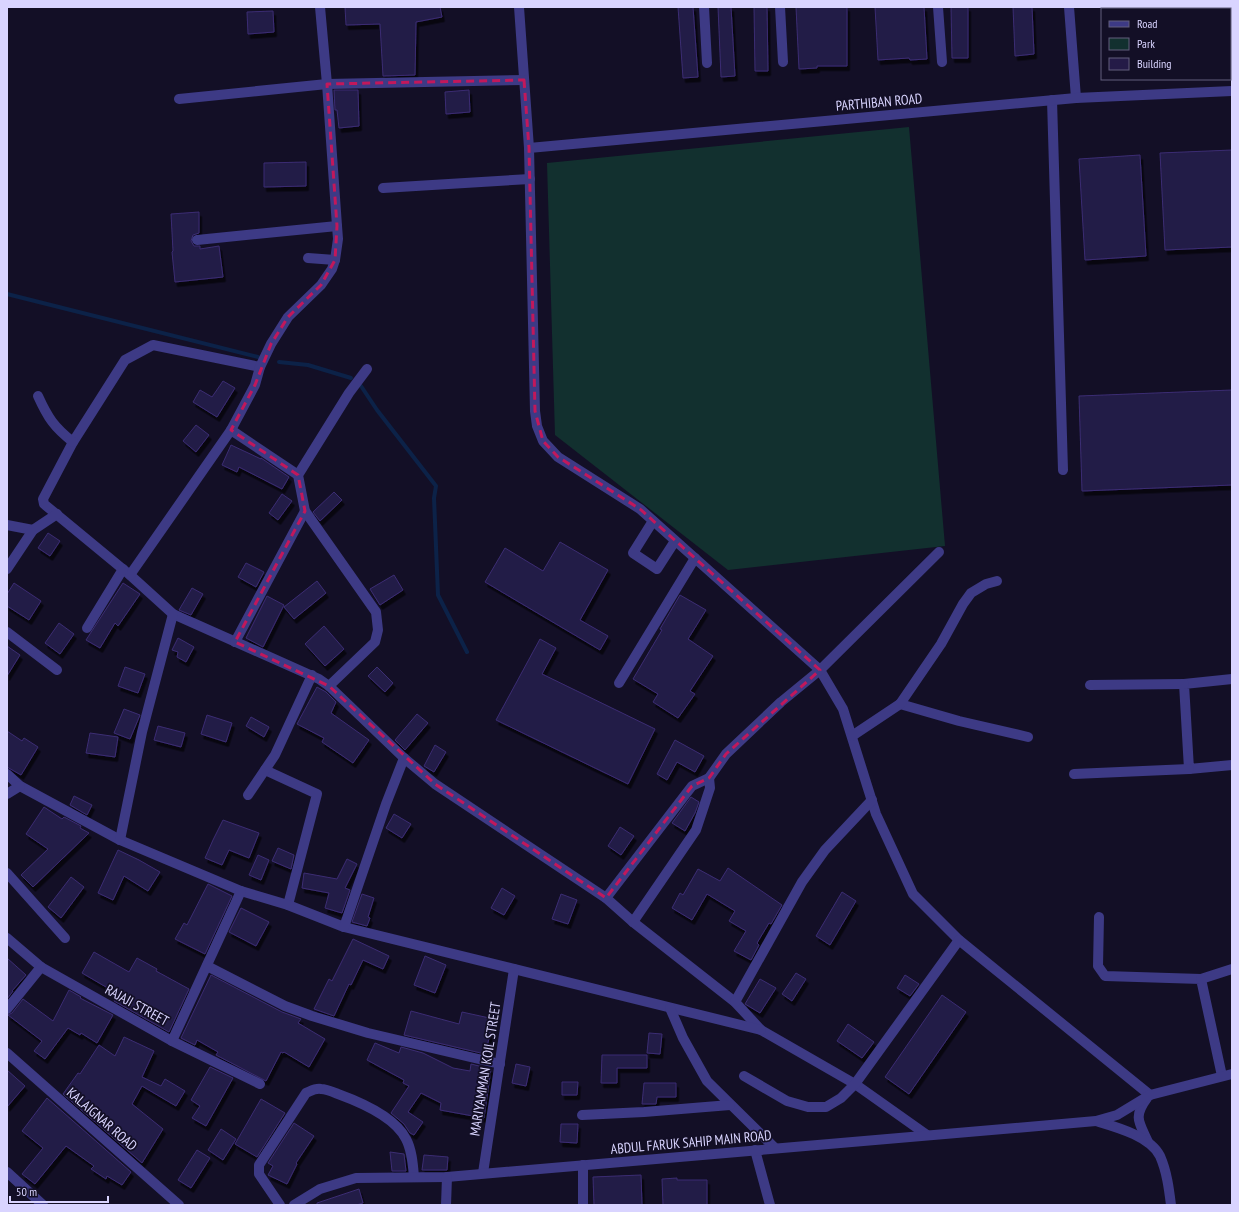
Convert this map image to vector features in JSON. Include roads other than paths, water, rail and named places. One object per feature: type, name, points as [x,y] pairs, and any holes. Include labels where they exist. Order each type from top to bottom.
[{"type":"street","points":[[88,628],[231,430],[255,385],[260,367],[271,344],[288,317],[321,285],[332,269],[338,239],[320,7]]},
{"type":"street","points":[[519,7],[530,148],[535,411],[537,426],[543,441],[558,457],[640,509],[820,670],[843,709],[876,814],[913,894],[959,940],[1150,1095]]},
{"type":"street","points":[[704,7],[707,63]]},
{"type":"street","points":[[780,7],[783,62]]},
{"type":"street","points":[[938,7],[942,62]]},
{"type":"street","points":[[1070,7],[1076,98]]},
{"type":"street","points":[[179,99],[327,84],[524,80]]},
{"type":"street","name":"PARTHIBAN ROAD","points":[[530,148],[1076,98],[1232,91]]},
{"type":"street","points":[[1052,100],[1063,470]]},
{"type":"street","points":[[383,188],[530,179]]},
{"type":"street","points":[[197,240],[337,226]]},
{"type":"street","points":[[308,258],[335,260]]},
{"type":"street","points":[[260,367],[153,345],[125,360],[73,442],[43,499],[44,504],[127,572],[173,614],[312,675],[329,686],[404,758],[435,784],[606,898],[633,922],[735,1002],[761,1030]]},
{"type":"street","points":[[329,686],[375,642],[378,630],[376,612],[305,511],[298,475],[367,369]]},
{"type":"street","points":[[38,396],[47,415],[58,430],[73,442]]},
{"type":"street","points":[[231,430],[298,475]]},
{"type":"street","points":[[235,642],[305,511]]},
{"type":"street","points":[[7,569],[33,530],[57,514]]},
{"type":"street","points":[[653,521],[633,553],[657,569],[675,541]]},
{"type":"street","points":[[7,525],[33,530]]},
{"type":"street","points":[[606,898],[692,786],[710,778],[726,754],[781,702],[820,670],[939,552]]},
{"type":"street","points":[[619,683],[695,558]]},
{"type":"street","points":[[852,736],[900,704],[941,644],[963,604],[971,593],[986,584],[997,581]]},
{"type":"street","points":[[120,840],[142,732],[173,614]]},
{"type":"street","points":[[7,632],[57,670]]},
{"type":"street","points":[[248,795],[275,755],[312,675]]},
{"type":"street","points":[[1090,685],[1184,684],[1232,679]]},
{"type":"street","points":[[1184,684],[1189,769]]},
{"type":"street","points":[[900,704],[958,721],[1028,737]]},
{"type":"street","points":[[344,927],[386,804],[404,758]]},
{"type":"street","points":[[1074,774],[1189,769],[1232,765]]},
{"type":"street","points":[[265,770],[317,794],[288,905]]},
{"type":"street","points":[[7,774],[20,786],[120,840],[241,891],[288,905],[344,927],[761,1030],[855,1084],[927,1135]]},
{"type":"street","points":[[633,922],[696,830],[710,788],[710,778]]},
{"type":"street","points":[[7,794],[20,786]]},
{"type":"street","points":[[735,1002],[802,882],[825,850],[872,800]]},
{"type":"street","points":[[7,873],[65,938]]},
{"type":"street","points":[[172,1041],[241,891]]},
{"type":"street","points":[[1099,917],[1098,966],[1105,976],[1201,979],[1232,968]]},
{"type":"street","name":"RAJAJI STREET","points":[[7,938],[41,968],[172,1041],[260,1084]]},
{"type":"street","points":[[744,1076],[787,1101],[808,1107],[826,1107],[841,1098],[855,1084],[959,940]]},
{"type":"street","points":[[207,966],[285,1006],[312,1016],[368,1033],[500,1064]]},
{"type":"street","points":[[7,1009],[41,968]]},
{"type":"street","name":"MARIYAMMAN KOIL STREET","points":[[483,1173],[514,969]]},
{"type":"street","points":[[1201,979],[1222,1076]]},
{"type":"street","points":[[670,1008],[682,1038],[707,1082],[775,1148]]},
{"type":"street","name":"KALAIGNAR ROAD","points":[[7,1054],[179,1205]]},
{"type":"street","points":[[1096,1121],[1117,1115],[1150,1095],[1232,1074]]},
{"type":"street","points":[[280,1205],[259,1174],[259,1165],[306,1093],[315,1089],[322,1089],[352,1099],[378,1112],[394,1124],[406,1138],[412,1156],[414,1177]]},
{"type":"street","points":[[1150,1095],[1142,1105],[1138,1115],[1139,1122],[1148,1142],[1159,1155],[1167,1176],[1172,1205]]},
{"type":"street","points":[[582,1115],[730,1105]]},
{"type":"street","points":[[1096,1121],[1114,1126],[1148,1142]]},
{"type":"street","name":"ABDUL FARUK SAHIP MAIN ROAD","points":[[294,1205],[320,1189],[356,1178],[447,1177],[1096,1121]]},
{"type":"street","points":[[755,1150],[770,1205]]},
{"type":"street","points":[[582,1205],[583,1165]]},
{"type":"street","points":[[7,1172],[43,1205]]},
{"type":"street","points":[[446,1205],[447,1177]]},
{"type":"waterway","points":[[7,294],[258,357]]},
{"type":"waterway","points":[[279,362],[308,365],[351,378]]},
{"type":"waterway","points":[[361,386],[377,410],[436,486],[434,498],[438,595],[467,652]]}]
